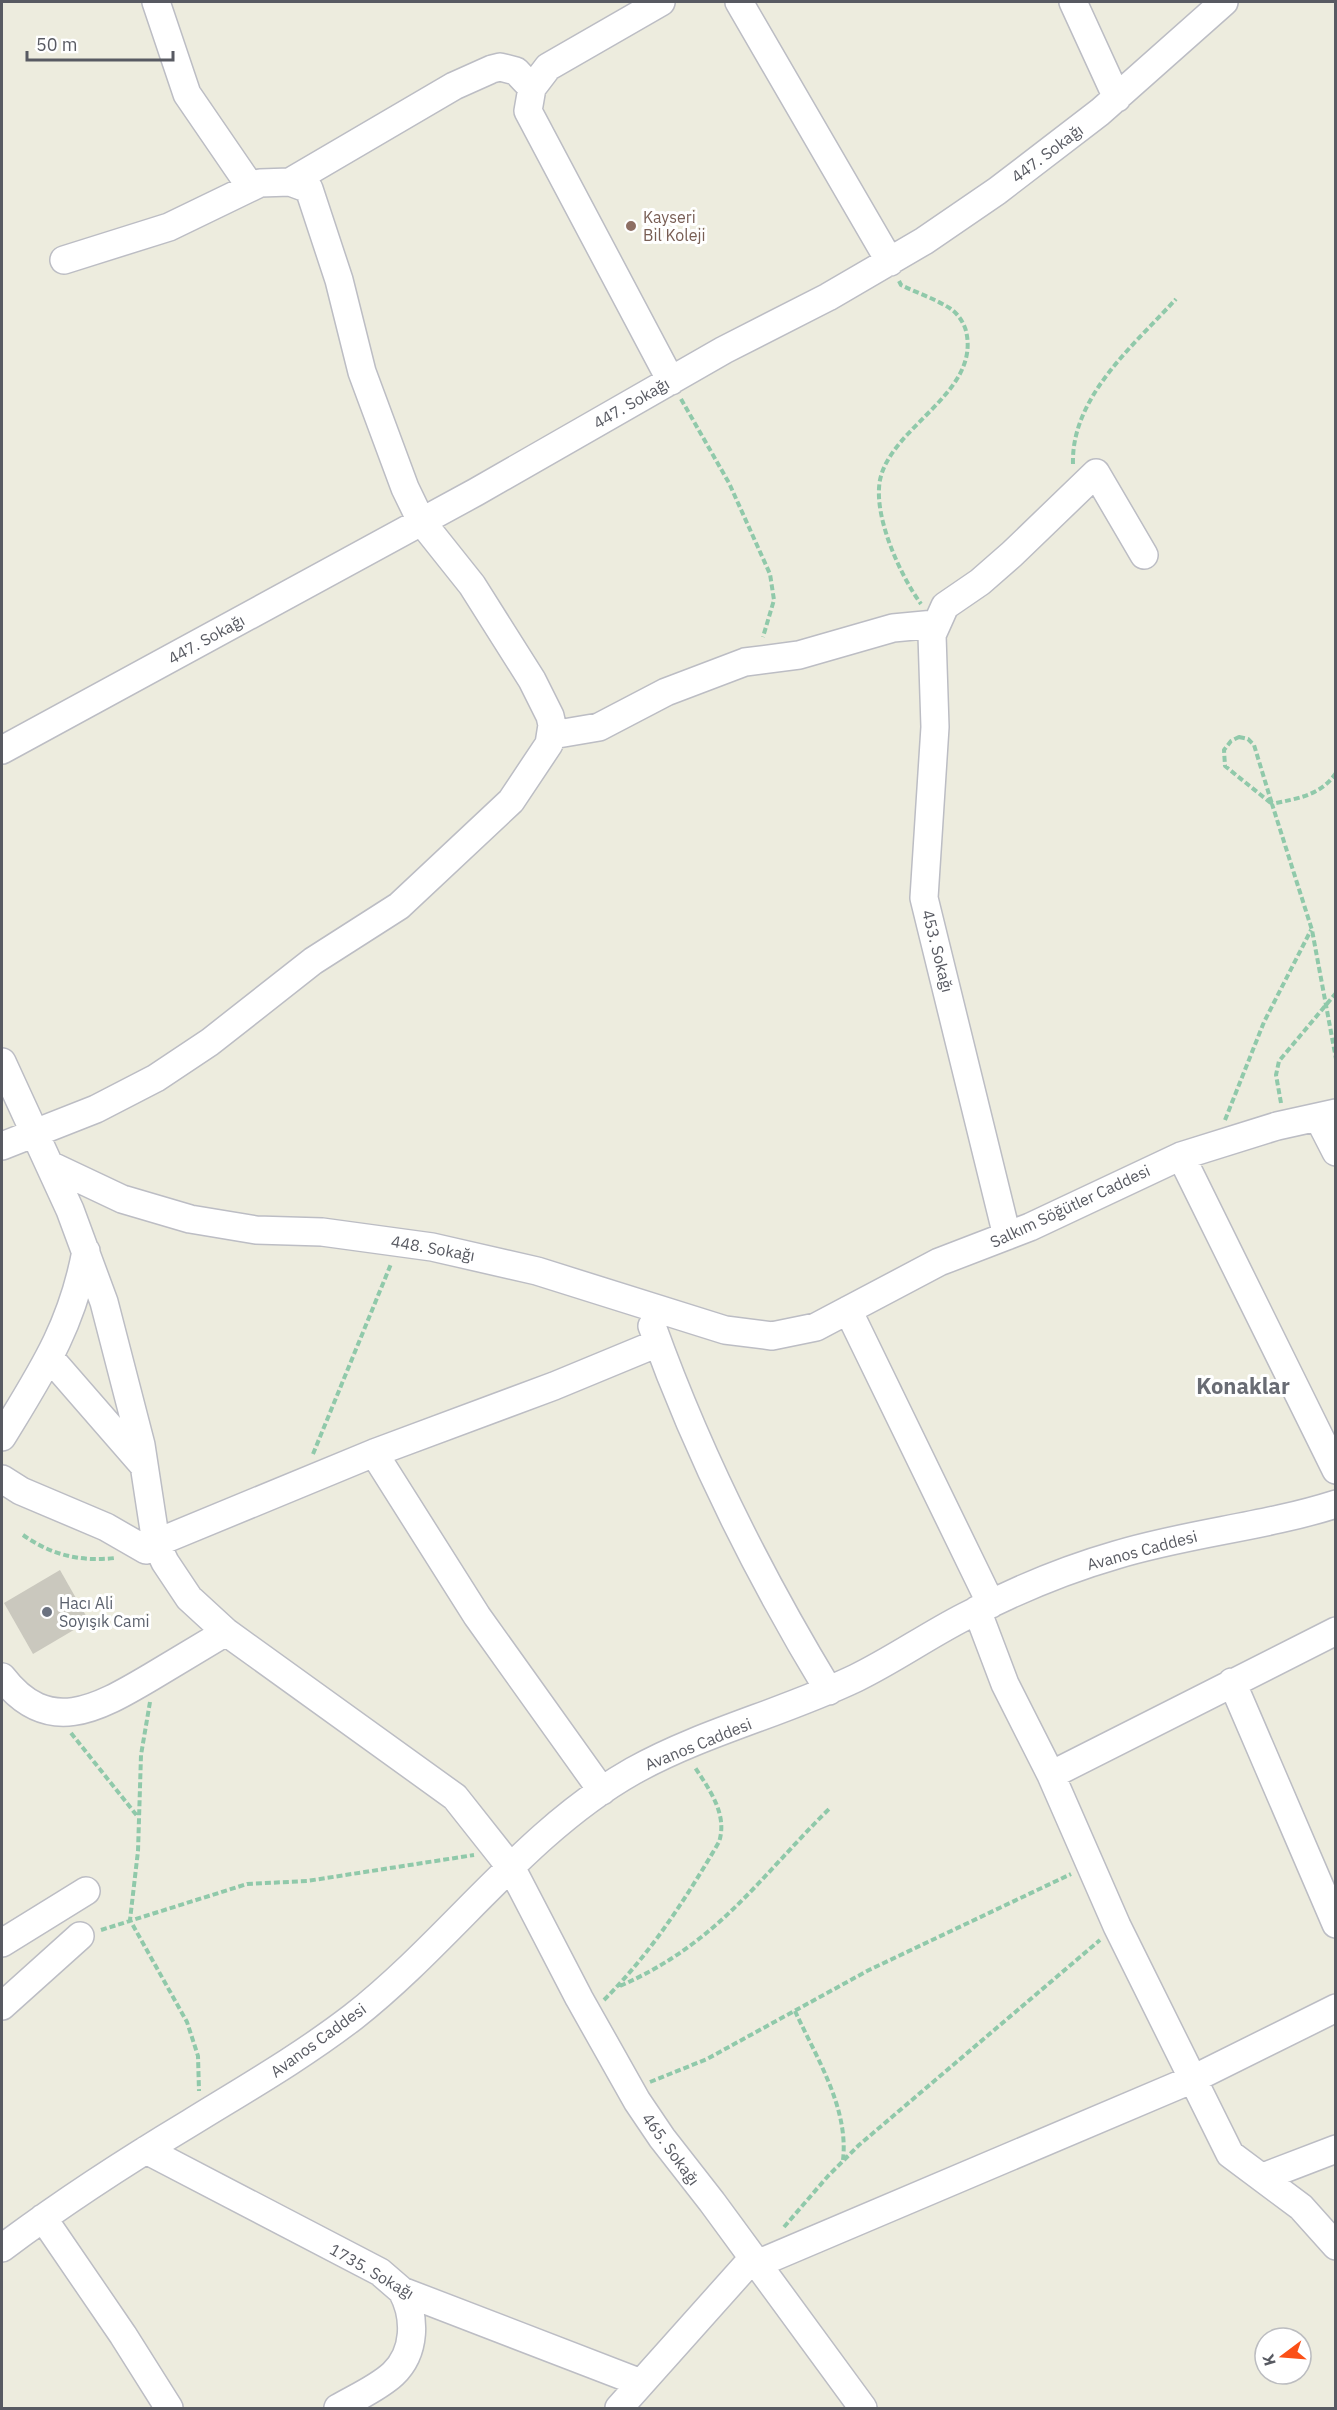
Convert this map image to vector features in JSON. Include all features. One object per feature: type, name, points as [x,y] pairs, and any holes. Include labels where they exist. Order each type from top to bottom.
[{"type":"street","points":[[156,2],[187,94],[249,186]]},
{"type":"street","points":[[662,2],[548,67],[532,88],[528,111],[671,381]]},
{"type":"street","points":[[739,2],[890,262]]},
{"type":"street","points":[[1073,2],[1117,98]]},
{"type":"street","name":"447. Sokağı","points":[[2,750],[890,262],[997,191],[1117,98],[1224,2]]},
{"type":"street","points":[[290,182],[454,86],[492,69],[500,67],[516,71],[529,81],[532,88]]},
{"type":"street","points":[[2,1146],[32,1132],[96,1109],[156,1078],[210,1042],[313,960],[399,906],[511,801],[549,744],[552,735],[550,716],[512,645],[472,585],[421,521],[377,418],[362,372],[339,280],[309,189],[290,182],[270,181],[249,186],[169,227],[64,260]]},
{"type":"street","points":[[552,735],[599,727],[675,688],[745,662],[800,655],[893,628],[935,624],[945,606],[980,582],[1012,554],[1096,473],[1144,555]]},
{"type":"street","name":"453. Sokağı","points":[[935,624],[931,646],[935,727],[924,898],[1007,1236]]},
{"type":"street","points":[[2,1062],[32,1132],[50,1165],[86,1250],[118,1349],[144,1466],[151,1546]]},
{"type":"street","points":[[1327,1115],[1335,1152]]},
{"type":"street","name":"Salkım Söğütler Caddesi","points":[[816,1327],[939,1262],[1007,1236],[1181,1156],[1286,1124],[1327,1115]]},
{"type":"street","points":[[1181,1156],[1335,1470]]},
{"type":"street","name":"448. Sokağı","points":[[50,1165],[122,1199],[190,1220],[256,1230],[322,1232],[400,1242],[487,1258],[537,1271],[725,1330],[756,1336],[787,1335],[816,1327]]},
{"type":"street","points":[[2,1437],[50,1358],[69,1317],[86,1250]]},
{"type":"street","points":[[645,1306],[690,1425],[742,1537],[829,1691]]},
{"type":"street","points":[[848,1310],[984,1607],[1005,1684],[1051,1775],[1117,1926],[1230,2154],[1311,2216],[1335,2246]]},
{"type":"street","points":[[2,1479],[21,1491],[76,1512],[151,1546],[374,1453],[554,1386],[658,1343]]},
{"type":"street","points":[[50,1358],[144,1466]]},
{"type":"street","points":[[374,1453],[477,1616],[602,1791]]},
{"type":"street","name":"Avanos Caddesi","points":[[2,2248],[146,2150],[286,2066],[353,2016],[420,1959],[505,1860],[548,1832],[602,1791],[681,1747],[860,1677],[984,1607],[1114,1555],[1335,1504]]},
{"type":"street","name":"465. Sokağı","points":[[151,1546],[189,1598],[226,1632],[455,1797],[505,1860],[631,2091],[662,2138],[863,2409]]},
{"type":"street","points":[[1051,1775],[1335,1631]]},
{"type":"street","points":[[2,1677],[25,1702],[51,1711],[74,1712],[96,1707],[226,1632]]},
{"type":"street","points":[[1232,1682],[1335,1924]]},
{"type":"street","points":[[2,1943],[86,1891]]},
{"type":"street","points":[[2,2006],[80,1936]]},
{"type":"street","points":[[619,2409],[755,2261],[1192,2079],[1335,2008]]},
{"type":"street","points":[[1263,2177],[1335,2149]]},
{"type":"street","name":"1735. Sokağı","points":[[146,2150],[380,2272],[402,2291],[641,2383]]},
{"type":"street","points":[[43,2218],[117,2325],[169,2409]]},
{"type":"street","points":[[338,2409],[392,2374],[404,2358],[411,2340],[412,2326],[410,2306],[402,2291]]},
{"type":"path","points":[[890,262],[901,285],[952,309],[964,326],[967,336],[965,357],[956,381],[898,447],[884,469],[879,490],[885,525],[894,554],[908,583],[935,624]]},
{"type":"path","points":[[1078,492],[1072,450],[1080,419],[1120,361],[1176,299]]},
{"type":"path","points":[[671,381],[729,483],[773,583],[774,600],[770,622],[755,650],[745,662]]},
{"type":"path","points":[[1272,804],[1225,766],[1224,750],[1235,738],[1244,737],[1254,745],[1312,930],[1335,1059]]},
{"type":"path","points":[[1272,804],[1315,793],[1335,773]]},
{"type":"path","points":[[1217,1144],[1264,1022],[1312,930]]},
{"type":"path","points":[[1286,1124],[1276,1075],[1277,1066],[1282,1055],[1325,1008],[1335,993]]},
{"type":"path","points":[[302,1483],[400,1242]]},
{"type":"path","points":[[23,1535],[47,1550],[74,1558],[103,1560],[151,1546]]},
{"type":"path","points":[[161,1671],[143,1736],[138,1851],[130,1920],[187,2022],[194,2039],[198,2056],[199,2089],[192,2121]]},
{"type":"path","points":[[51,1711],[98,1764],[138,1817]]},
{"type":"path","points":[[681,1747],[721,1815],[722,1833],[677,1912],[617,1987],[667,1962],[713,1930],[830,1808]]},
{"type":"path","points":[[80,1936],[247,1884],[307,1881],[505,1860]]},
{"type":"path","points":[[631,2091],[707,2059],[869,1970],[1090,1865]]},
{"type":"path","points":[[779,2233],[843,2161],[891,2116],[1117,1926]]},
{"type":"path","points":[[795,2011],[840,2113],[844,2136],[843,2161]]},
{"type":"building","name":"Hacı Ali Soyışık Cami","points":[[60,1570],[89,1621],[33,1654],[4,1603]]},
{"type":"place","name":"Kayseri Bil Koleji","points":[[631,226]]},
{"type":"place","name":"Hacı Ali Soyışık Cami","points":[[47,1612]]},
{"type":"district","name":"Konaklar","points":[[1243,1385]]}]
